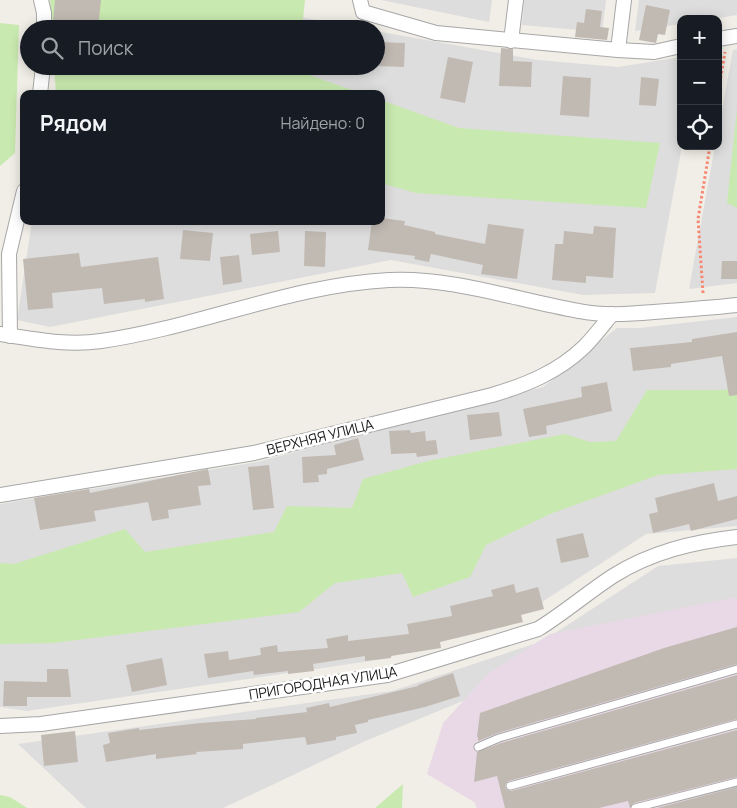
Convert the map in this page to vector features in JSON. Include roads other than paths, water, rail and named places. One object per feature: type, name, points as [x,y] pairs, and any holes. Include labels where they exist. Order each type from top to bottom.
[{"type":"street","points":[[41,0],[44,20]]},
{"type":"street","points":[[360,0],[362,12],[436,33],[618,50],[654,52],[677,47]]},
{"type":"street","points":[[511,41],[516,0]]},
{"type":"street","points":[[618,50],[624,0]]},
{"type":"street","points":[[40,90],[42,75]]},
{"type":"street","points":[[20,208],[9,254],[5,335],[56,343],[100,341],[175,327],[257,304],[340,285],[391,280],[443,282],[580,312],[612,314],[737,305]]},
{"type":"street","name":"ВЕРХНЯЯ УЛИЦА","points":[[0,494],[254,453],[492,396],[536,380],[566,362],[585,346],[612,314]]},
{"type":"street","name":"ПРИГОРОДНАЯ УЛИЦА","points":[[0,726],[42,724],[387,675],[538,629],[558,617],[614,576],[662,552],[737,537]]},
{"type":"lane","points":[[478,747],[499,738],[737,669]]},
{"type":"lane","points":[[510,786],[737,724]]},
{"type":"lane","points":[[635,808],[737,782]]}]
